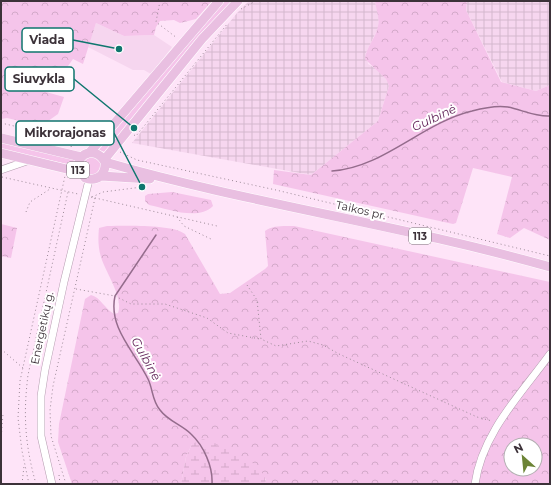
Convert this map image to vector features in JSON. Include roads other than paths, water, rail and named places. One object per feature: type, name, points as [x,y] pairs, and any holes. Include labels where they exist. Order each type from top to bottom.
[{"type":"main road","points":[[89,151],[219,1]]},
{"type":"main road","points":[[104,161],[202,40],[238,1]]},
{"type":"main road","name":"Taikos pr.","points":[[1,138],[89,151],[98,154],[104,161],[166,180],[469,247],[550,267]]},
{"type":"main road","name":"113","points":[[89,151],[78,164],[79,172],[89,180]]},
{"type":"main road","points":[[1,153],[79,172]]},
{"type":"main road","name":"113","points":[[101,176],[104,172],[104,161]]},
{"type":"main road","name":"Taikos pr.","points":[[89,180],[101,176],[166,180]]},
{"type":"street","points":[[1,170],[30,160]]},
{"type":"street","name":"Energetikų g.","points":[[52,484],[41,436],[41,396],[45,370],[64,282],[88,196],[89,180]]},
{"type":"street","points":[[475,484],[481,459],[489,439],[499,423],[550,354]]},
{"type":"waterway","name":"Gulbinė","points":[[332,171],[351,168],[368,162],[386,154],[436,125],[476,110],[503,106],[534,114],[550,116]]},
{"type":"waterway","name":"Gulbinė","points":[[156,235],[115,296],[115,319],[124,339],[148,379],[157,406],[163,414],[191,434],[200,444],[207,457],[211,471],[212,484]]},
{"type":"place","name":"Viada","points":[[119,49]]},
{"type":"place","name":"Siuvykla","points":[[134,128]]},
{"type":"place","name":"Mikrorajonas","points":[[142,187]]}]
